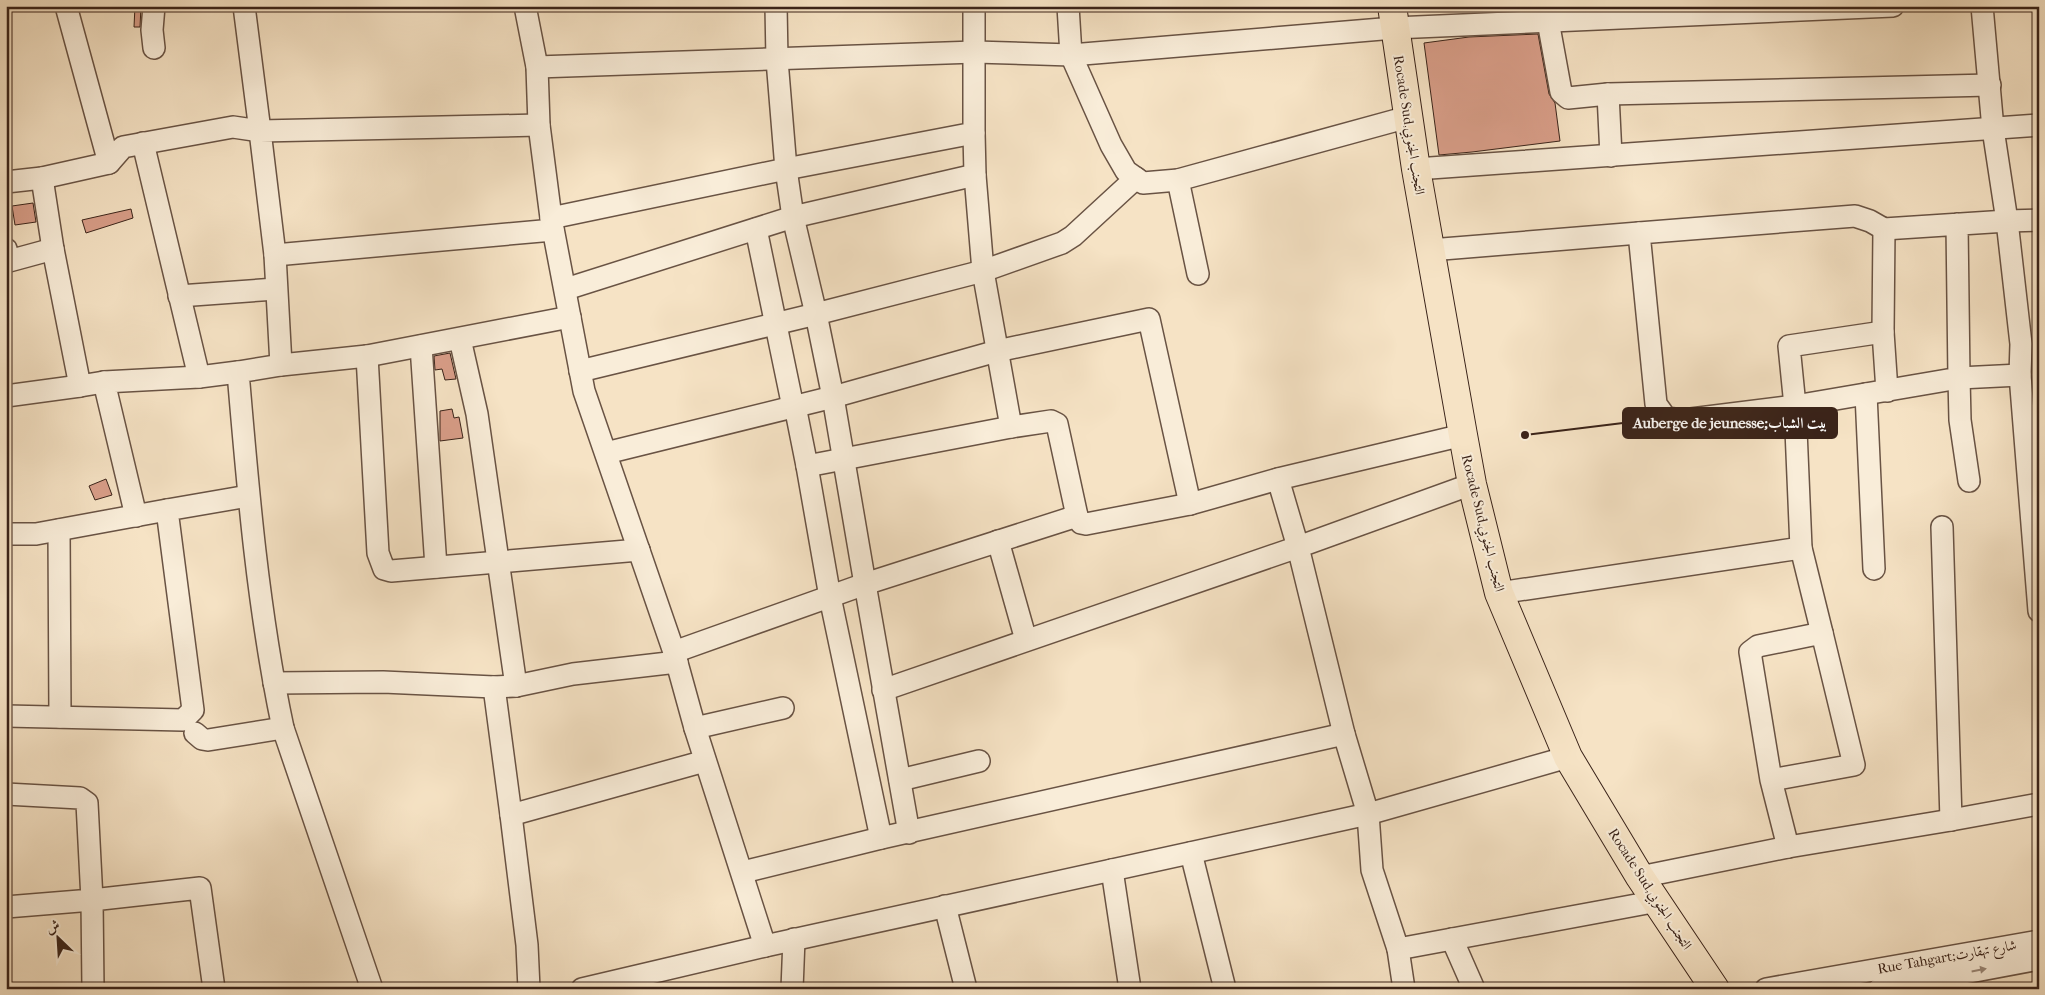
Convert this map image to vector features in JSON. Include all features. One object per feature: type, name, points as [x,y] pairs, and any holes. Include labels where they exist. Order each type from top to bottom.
[{"type":"main road","name":"Rocade Sud,التجنب الجنوبي","points":[[1393,17],[1416,170],[1472,484],[1500,593],[1568,757],[1640,877],[1715,989]]},
{"type":"street","points":[[66,6],[108,163]]},
{"type":"street","points":[[154,6],[152,30],[154,48]]},
{"type":"street","points":[[244,6],[275,254],[281,365]]},
{"type":"street","points":[[525,6],[536,67],[539,125],[552,224],[566,289],[584,391],[676,657],[705,761],[743,872],[765,946]]},
{"type":"street","points":[[776,6],[777,60],[786,169],[793,217],[833,397],[909,833]]},
{"type":"street","points":[[974,6],[975,175],[983,271],[1011,427]]},
{"type":"street","points":[[1068,6],[1071,55],[1111,145],[1126,171],[1143,183],[1178,180],[1408,117]]},
{"type":"street","points":[[536,67],[975,52],[1071,55],[1393,17],[1893,6]]},
{"type":"street","points":[[1982,6],[1993,129],[2006,221],[2030,343],[2020,374],[2038,605]]},
{"type":"street","points":[[1548,14],[1560,92],[1568,98],[1608,94],[1990,85]]},
{"type":"street","points":[[1608,94],[1611,156]]},
{"type":"street","points":[[6,182],[42,178],[108,163],[123,147],[233,127],[260,131],[539,125]]},
{"type":"street","points":[[1416,170],[2039,125]]},
{"type":"street","points":[[275,254],[552,224],[786,169],[974,133]]},
{"type":"street","points":[[143,143],[199,378]]},
{"type":"street","points":[[566,289],[793,217],[975,175]]},
{"type":"street","points":[[42,178],[53,249],[80,386]]},
{"type":"street","points":[[580,370],[816,314],[983,271],[1062,244],[1074,236],[1136,178]]},
{"type":"street","points":[[1178,180],[1198,274]]},
{"type":"street","points":[[1430,250],[1855,216],[1870,221],[1884,229],[2039,220]]},
{"type":"street","points":[[1957,224],[1960,420],[1969,482]]},
{"type":"street","points":[[756,229],[807,466],[830,597],[881,838]]},
{"type":"street","points":[[1884,229],[1883,332],[1887,391]]},
{"type":"street","points":[[1639,233],[1656,404],[1666,418],[1683,420],[1795,406],[1959,378],[2020,374]]},
{"type":"street","points":[[6,249],[9,261],[53,249]]},
{"type":"street","points":[[179,296],[276,289]]},
{"type":"street","points":[[6,396],[104,382],[199,378],[281,365],[367,356],[460,340],[570,317]]},
{"type":"street","points":[[606,453],[833,397],[997,351],[1149,319],[1190,504]]},
{"type":"street","points":[[1772,780],[1854,765],[1801,548],[1795,406],[1789,346],[1883,332]]},
{"type":"street","points":[[460,340],[477,414],[516,686]]},
{"type":"street","points":[[420,346],[436,567]]},
{"type":"street","points":[[367,356],[378,553],[384,569],[391,571],[639,550]]},
{"type":"street","points":[[238,372],[255,562],[283,728],[372,989]]},
{"type":"street","points":[[104,382],[136,516]]},
{"type":"street","points":[[1866,394],[1874,569]]},
{"type":"street","points":[[807,466],[1051,421],[1057,424],[1077,516],[1081,523],[1086,524],[1190,504],[1278,479],[1463,435]]},
{"type":"street","points":[[1278,479],[1298,547],[1344,734],[1368,814],[1372,870],[1398,949],[1404,989]]},
{"type":"street","points":[[883,690],[1298,547],[1472,484]]},
{"type":"street","points":[[6,534],[36,534],[248,496]]},
{"type":"street","points":[[6,716],[183,720],[193,710],[167,510]]},
{"type":"street","points":[[274,683],[383,682],[494,687],[516,686],[573,674],[676,657],[865,584],[1077,516]]},
{"type":"street","points":[[1942,527],[1952,820]]},
{"type":"street","points":[[59,530],[60,717]]},
{"type":"street","points":[[998,541],[1026,640]]},
{"type":"street","points":[[1500,593],[1801,548]]},
{"type":"street","points":[[1788,847],[1772,780],[1750,652],[1758,646],[1822,633]]},
{"type":"street","points":[[494,687],[527,945],[529,989]]},
{"type":"street","points":[[695,728],[783,708]]},
{"type":"street","points":[[195,733],[202,739],[208,740],[283,728]]},
{"type":"street","points":[[743,872],[881,838],[1344,734]]},
{"type":"street","points":[[582,989],[621,984],[794,939],[1368,814],[1568,757]]},
{"type":"street","points":[[511,815],[705,761]]},
{"type":"street","points":[[900,780],[979,761]]},
{"type":"street","points":[[6,794],[80,798],[86,803],[92,900],[93,989]]},
{"type":"street","points":[[1640,877],[1788,847],[2039,804]]},
{"type":"street","points":[[1191,853],[1224,989]]},
{"type":"street","points":[[1112,870],[1130,989]]},
{"type":"street","points":[[6,907],[200,888],[214,989]]},
{"type":"street","points":[[1398,949],[1658,902]]},
{"type":"street","points":[[945,906],[966,989]]},
{"type":"street","points":[[792,989],[794,939]]},
{"type":"street","points":[[1452,939],[1474,989]]},
{"type":"street","name":"Rue Tahgart;شارع تهقارت","points":[[1766,989],[2039,941]]},
{"type":"street","name":"Rue Tahgart;شارع تهقارت","points":[[1879,989],[2039,959]]},
{"type":"building","points":[[135,6],[141,6],[140,27],[134,27]]},
{"type":"building","points":[[1538,34],[1549,94],[1555,103],[1560,141],[1439,155],[1424,43],[1469,37]]},
{"type":"building","points":[[33,203],[36,222],[15,225],[12,206]]},
{"type":"building","points":[[131,209],[133,218],[86,233],[82,220]]},
{"type":"building","points":[[450,353],[456,379],[445,380],[442,369],[435,370],[434,356]]},
{"type":"building","points":[[452,409],[454,418],[459,417],[463,438],[440,441],[440,411]]},
{"type":"building","points":[[106,479],[112,495],[95,500],[89,486]]},
{"type":"place","name":"Auberge de jeunesse;بيت الشباب","points":[[1525,435]]}]
